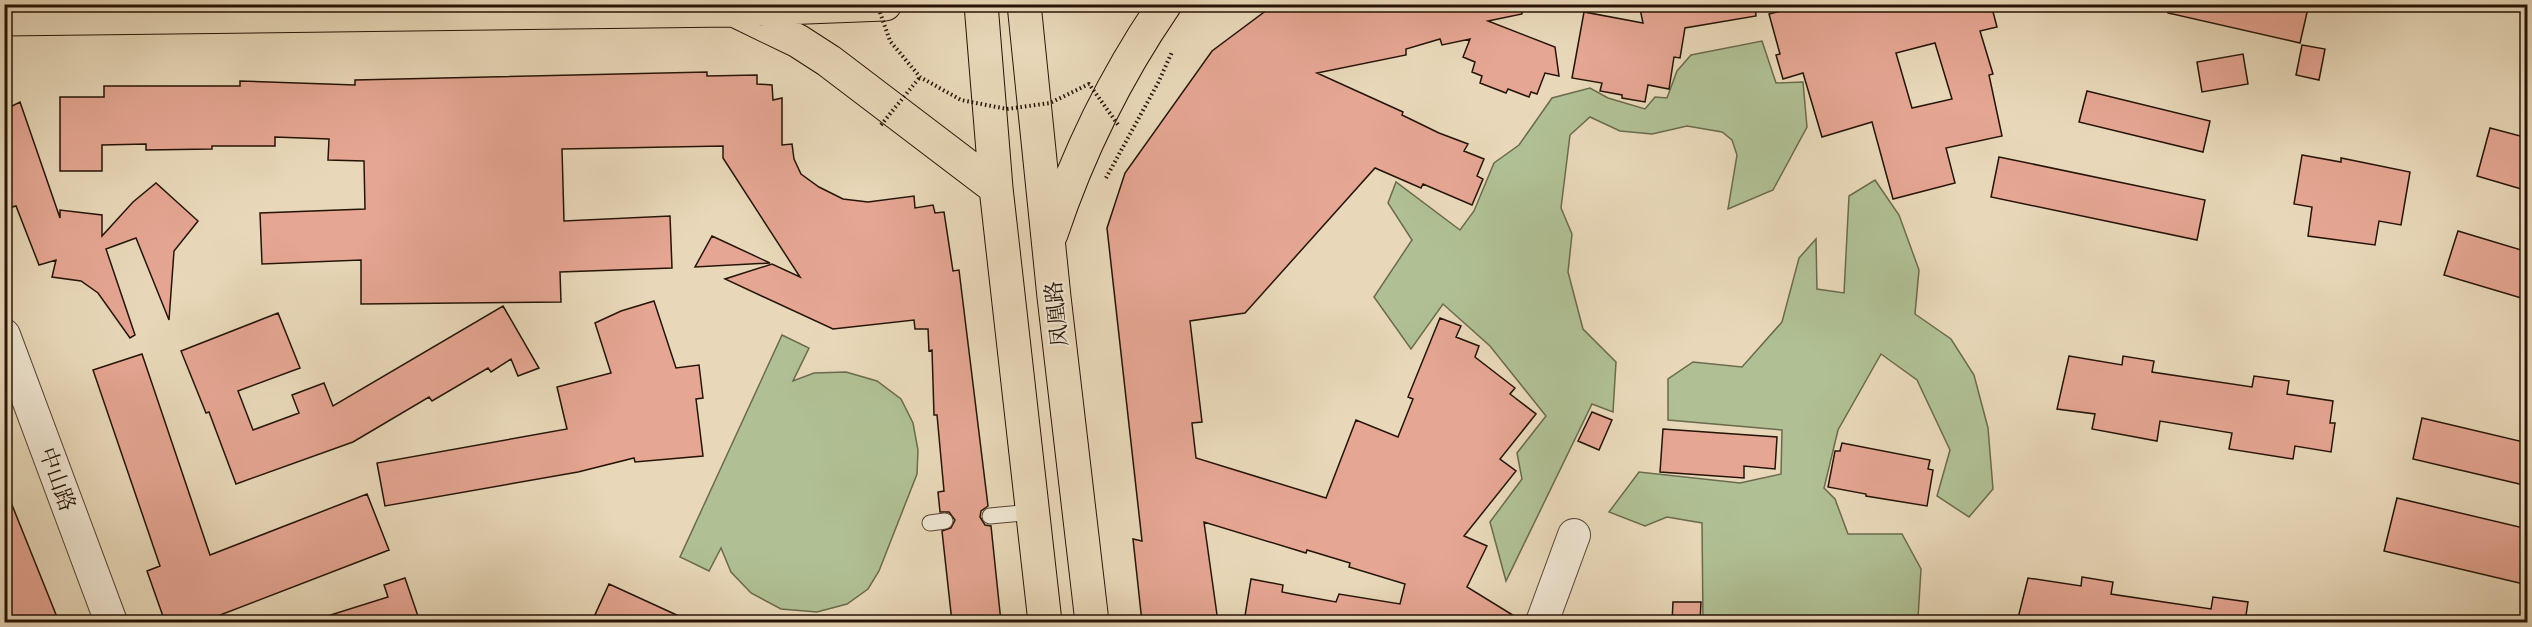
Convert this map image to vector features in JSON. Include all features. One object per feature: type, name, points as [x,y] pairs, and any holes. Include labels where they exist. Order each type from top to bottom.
[{"type":"main road","points":[[4,19],[731,10],[885,4]]},
{"type":"main road","name":"凤凰路","points":[[981,4],[996,188],[1045,622]]},
{"type":"main road","name":"凤凰路","points":[[1024,4],[1092,622]]},
{"type":"main road","points":[[1049,241],[1070,182],[1098,121],[1165,4]]},
{"type":"main road","points":[[731,10],[798,41],[829,61],[996,188]]},
{"type":"street","name":"中山路","points":[[4,335],[111,622]]},
{"type":"street","points":[[1542,622],[1574,535]]},
{"type":"lane","points":[[990,516],[1033,512]]},
{"type":"path","points":[[877,4],[890,41],[920,77],[961,100],[1007,109],[1050,103],[1089,84],[1119,126]]},
{"type":"path","points":[[1102,187],[1158,83],[1176,44]]},
{"type":"path","points":[[881,125],[920,77]]},
{"type":"green space","points":[[1762,41],[1776,83],[1803,82],[1807,127],[1773,190],[1728,209],[1737,155],[1732,140],[1722,132],[1687,126],[1652,134],[1620,131],[1590,117],[1570,135],[1561,208],[1572,234],[1568,272],[1583,329],[1616,362],[1613,412],[1592,404],[1506,581],[1490,522],[1522,479],[1517,453],[1546,416],[1490,346],[1443,304],[1411,349],[1374,297],[1412,240],[1388,203],[1396,182],[1460,230],[1474,211],[1494,163],[1519,145],[1552,98],[1590,88],[1608,98],[1645,109],[1655,97],[1667,98],[1677,71],[1691,55]]},
{"type":"green space","points":[[1875,180],[1899,215],[1919,270],[1915,314],[1951,339],[1974,375],[1988,428],[1993,489],[1969,517],[1937,496],[1950,450],[1917,380],[1881,354],[1838,430],[1824,488],[1835,499],[1848,534],[1902,534],[1921,569],[1918,618],[1864,622],[1703,622],[1702,523],[1667,517],[1645,526],[1609,512],[1639,472],[1740,483],[1781,474],[1782,430],[1668,420],[1668,379],[1693,362],[1742,367],[1782,322],[1799,258],[1816,239],[1817,289],[1844,293],[1849,196]]},
{"type":"green space","points":[[782,335],[809,348],[793,381],[814,373],[846,372],[877,381],[901,399],[913,423],[918,450],[917,474],[879,571],[868,589],[847,604],[817,612],[781,609],[751,593],[731,572],[721,548],[709,571],[680,557]]},
{"type":"building","points":[[1284,4],[1521,4],[1522,14],[1488,21],[1555,47],[1559,76],[1545,73],[1537,94],[1531,92],[1529,97],[1508,89],[1506,93],[1480,83],[1482,76],[1472,72],[1475,62],[1463,57],[1470,39],[1442,45],[1440,39],[1406,49],[1406,55],[1317,73],[1403,112],[1402,115],[1439,133],[1468,144],[1464,151],[1484,159],[1477,176],[1483,179],[1472,205],[1423,184],[1421,188],[1375,168],[1245,313],[1190,321],[1202,422],[1192,423],[1196,458],[1326,498],[1356,420],[1398,437],[1413,399],[1408,397],[1440,318],[1461,326],[1456,337],[1479,346],[1475,357],[1515,388],[1510,394],[1536,414],[1500,459],[1516,471],[1464,536],[1487,546],[1467,587],[1524,622],[1244,622],[1251,579],[1283,585],[1282,592],[1336,602],[1339,594],[1400,604],[1405,584],[1349,567],[1350,563],[1307,550],[1306,553],[1204,522],[1218,622],[1142,622],[1133,539],[1142,541],[1107,228],[1125,173],[1212,51],[1271,7]]},
{"type":"building","points":[[1639,4],[1755,4],[1756,16],[1685,28],[1680,58],[1674,57],[1669,89],[1648,85],[1645,102],[1600,91],[1602,83],[1572,78],[1584,12],[1643,23]]},
{"type":"building","points":[[1810,4],[1991,4],[1997,27],[1980,31],[1993,74],[1989,75],[2002,136],[1946,148],[1955,183],[1893,199],[1872,122],[1822,137],[1803,73],[1783,79],[1776,55],[1780,54],[1769,14]],"holes":[[[1935,43],[1952,99],[1912,108],[1896,53]]]},
{"type":"building","points":[[2169,4],[2309,4],[2300,43],[2168,13]]},
{"type":"building","points":[[2302,45],[2325,49],[2319,80],[2296,75]]},
{"type":"building","points":[[2243,54],[2248,84],[2202,92],[2197,62]]},
{"type":"building","points":[[707,72],[707,76],[757,75],[757,84],[772,85],[773,100],[782,98],[782,145],[792,144],[794,159],[801,174],[819,187],[843,199],[868,202],[914,196],[915,208],[933,205],[935,213],[944,212],[953,271],[959,270],[988,506],[981,511],[980,517],[985,525],[991,526],[1001,622],[952,622],[942,531],[951,528],[955,520],[949,512],[940,512],[938,492],[944,491],[937,415],[934,415],[932,350],[929,351],[928,329],[915,329],[914,320],[833,329],[725,279],[772,264],[800,277],[723,158],[723,146],[562,149],[564,221],[670,216],[672,268],[560,272],[561,302],[361,304],[361,260],[262,264],[260,213],[365,209],[364,161],[328,160],[329,139],[275,137],[275,146],[212,146],[212,149],[146,150],[146,144],[102,145],[102,171],[60,171],[60,97],[104,97],[104,86],[240,86],[240,81],[355,85],[355,80]]},
{"type":"building","points":[[2087,91],[2210,121],[2203,152],[2079,122]]},
{"type":"building","points":[[20,102],[60,218],[60,210],[102,215],[102,236],[133,202],[156,183],[198,221],[174,251],[169,320],[136,238],[106,249],[135,335],[130,338],[98,293],[81,281],[52,277],[56,260],[39,265],[16,206],[12,207],[4,189],[4,110]]},
{"type":"building","points":[[2490,128],[2528,138],[2528,191],[2477,176]]},
{"type":"building","points":[[2302,155],[2341,162],[2341,158],[2410,172],[2401,225],[2379,221],[2375,245],[2308,236],[2312,207],[2294,204]]},
{"type":"building","points":[[1999,157],[2205,200],[2197,240],[1991,197]]},
{"type":"building","points":[[2458,231],[2528,252],[2528,300],[2444,275]]},
{"type":"building","points":[[712,236],[770,263],[695,267]]},
{"type":"building","points":[[654,301],[676,368],[699,365],[703,398],[696,399],[703,456],[635,462],[634,458],[578,472],[385,506],[377,463],[567,429],[557,387],[611,373],[595,323],[621,311]]},
{"type":"building","points":[[503,306],[539,368],[518,376],[511,359],[491,372],[488,368],[432,401],[429,397],[353,442],[236,484],[209,412],[206,413],[181,351],[278,313],[300,368],[238,391],[253,430],[299,413],[292,395],[324,383],[333,406]]},
{"type":"building","points":[[142,354],[210,555],[367,494],[389,550],[202,622],[165,622],[147,571],[160,566],[93,370]]},
{"type":"building","points":[[2069,356],[2122,365],[2123,356],[2154,361],[2152,372],[2252,387],[2254,376],[2289,381],[2287,394],[2333,401],[2330,423],[2335,423],[2331,452],[2295,446],[2293,459],[2229,449],[2232,433],[2160,421],[2157,441],[2092,429],[2095,414],[2057,409]]},
{"type":"building","points":[[1592,412],[1612,420],[1599,450],[1578,441]]},
{"type":"building","points":[[2422,418],[2528,443],[2528,486],[2413,459]]},
{"type":"building","points":[[1663,429],[1777,437],[1775,469],[1744,466],[1744,478],[1660,472]]},
{"type":"building","points":[[1842,443],[1930,460],[1928,469],[1933,470],[1927,506],[1828,487],[1835,451],[1840,451]]},
{"type":"building","points":[[4,490],[6,490],[59,622],[8,622],[4,615]]},
{"type":"building","points":[[2397,498],[2528,529],[2528,585],[2384,551]]},
{"type":"building","points":[[2082,577],[2113,582],[2111,594],[2164,602],[2211,609],[2213,597],[2248,602],[2245,622],[2017,622],[2028,578],[2081,586]]},
{"type":"building","points":[[405,578],[420,622],[322,622],[321,618],[388,597],[384,585]]},
{"type":"building","points":[[609,584],[692,622],[605,622],[594,617]]},
{"type":"building","points":[[1673,602],[1701,602],[1700,622],[1672,622]]}]
